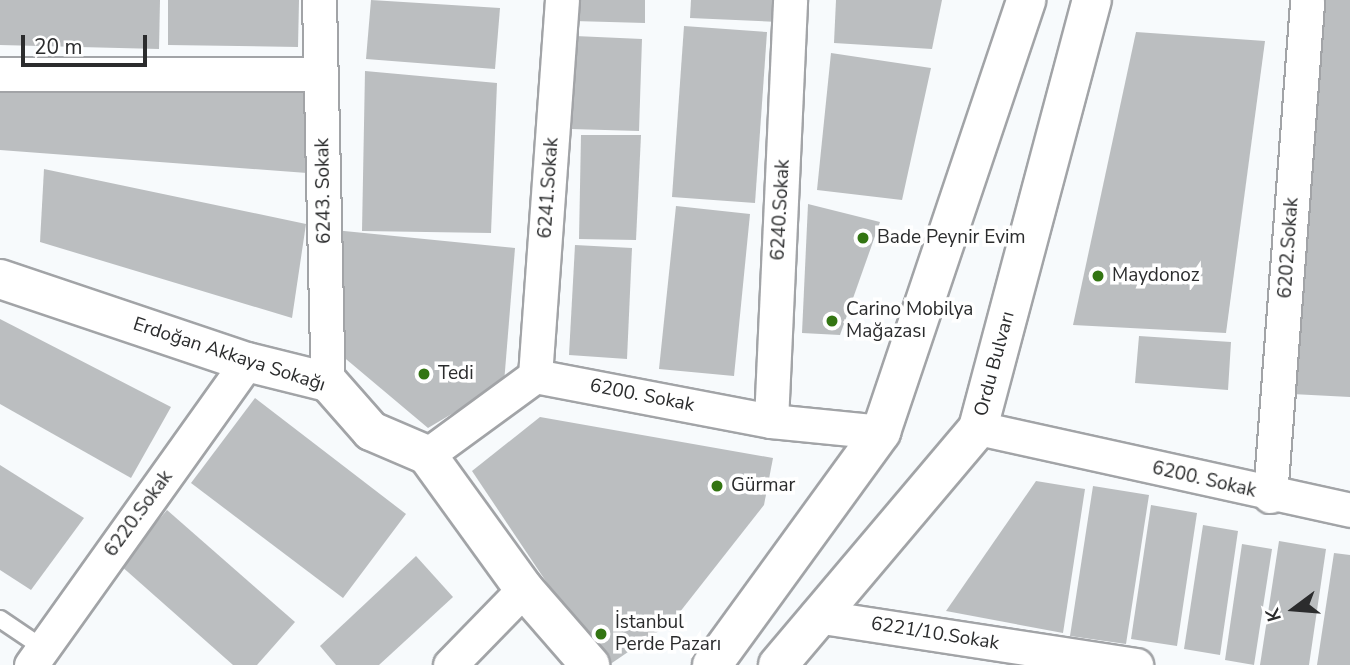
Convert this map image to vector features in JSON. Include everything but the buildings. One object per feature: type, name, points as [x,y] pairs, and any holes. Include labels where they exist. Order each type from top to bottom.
[{"type":"main road","points":[[712,665],[881,432],[1026,0]]},
{"type":"main road","name":"Ordu Bulvarı","points":[[778,665],[816,616],[978,428],[1092,0]]},
{"type":"main road","name":"Erdoğan Akkaya Sokağı","points":[[0,279],[247,362],[328,382],[372,430],[427,455],[524,589],[590,665]]},
{"type":"street","name":"6243. Sokak","points":[[319,0],[328,382]]},
{"type":"street","name":"6241.Sokak","points":[[535,376],[562,0]]},
{"type":"street","name":"6240.Sokak","points":[[771,421],[790,0]]},
{"type":"street","name":"6202.Sokak","points":[[1270,496],[1307,0]]},
{"type":"street","points":[[0,74],[321,74]]},
{"type":"street","name":"6220.Sokak","points":[[37,657],[247,362]]},
{"type":"street","points":[[427,455],[535,376]]},
{"type":"street","name":"6200. Sokak","points":[[535,376],[771,421],[881,432]]},
{"type":"street","name":"6200. Sokak","points":[[978,428],[1270,496],[1350,510]]},
{"type":"street","points":[[450,665],[524,589]]},
{"type":"street","name":"6221/10.Sokak","points":[[816,616],[1090,662],[1136,665]]},
{"type":"lane","points":[[0,619],[37,657]]},
{"type":"place","name":"Bade Peynir Evim","points":[[863,238]]},
{"type":"place","name":"Maydonoz","points":[[1098,276]]},
{"type":"place","name":"Carino Mobilya Mağazası","points":[[832,321]]},
{"type":"place","name":"Tedi","points":[[424,374]]},
{"type":"place","name":"Gürmar","points":[[717,486]]},
{"type":"place","name":"İstanbul Perde Pazarı","points":[[601,634]]}]
